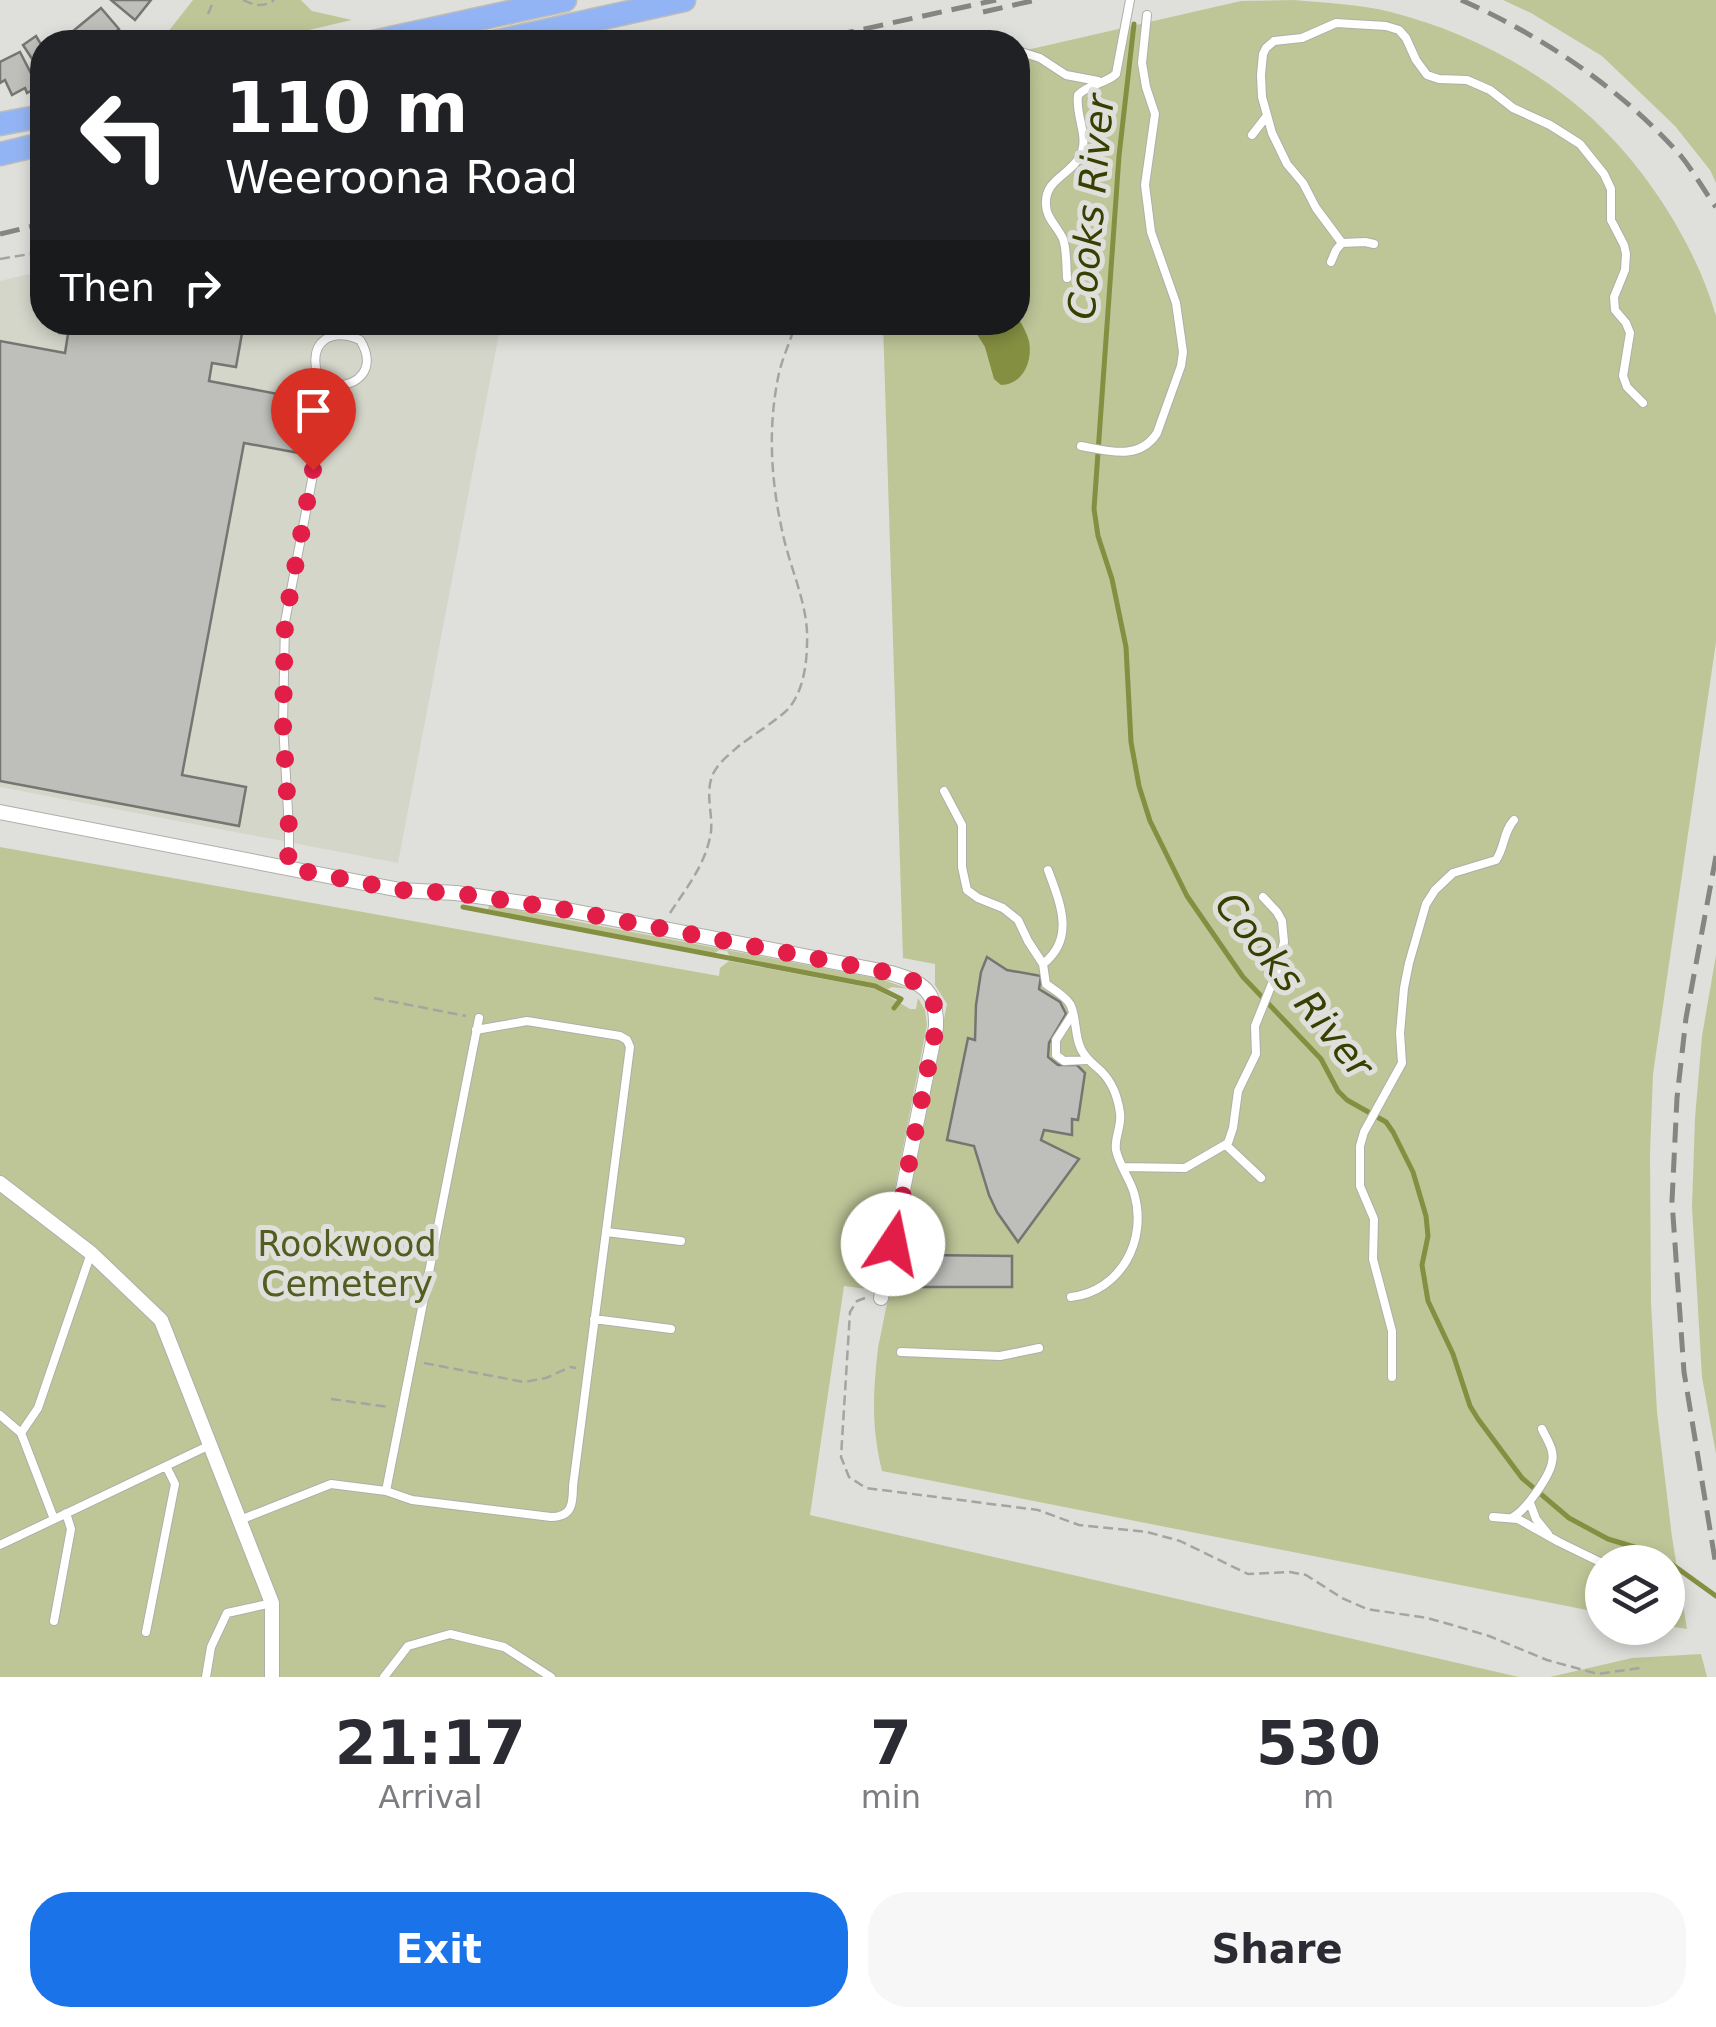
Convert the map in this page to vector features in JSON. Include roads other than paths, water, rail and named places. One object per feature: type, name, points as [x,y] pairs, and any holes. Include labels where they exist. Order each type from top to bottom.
[{"type":"highway","points":[[429,30],[565,0]]},
{"type":"highway","points":[[548,30],[684,0]]},
{"type":"highway","points":[[0,124],[30,118]]},
{"type":"highway","points":[[0,154],[30,147]]},
{"type":"street","points":[[0,812],[400,890],[475,895],[662,929],[891,973],[922,986],[934,1001],[934,1042],[881,1298]]},
{"type":"street","points":[[0,1182],[91,1253],[161,1320],[272,1602],[272,1677]]},
{"type":"lane","points":[[1067,278],[1062,238],[1048,215],[1047,194],[1052,183],[1082,153],[1084,135],[1078,116],[1078,95],[1113,78],[1118,69],[1130,0]]},
{"type":"lane","points":[[1081,446],[1117,452],[1140,450],[1151,442],[1184,352],[1176,303],[1152,232],[1145,185],[1155,114],[1142,63],[1147,15]]},
{"type":"lane","points":[[1342,243],[1286,164],[1266,117],[1263,54],[1274,41],[1302,38],[1336,23],[1386,26],[1403,34],[1427,75],[1463,79],[1490,90],[1513,108],[1557,128],[1580,144],[1604,174],[1611,189],[1611,220],[1626,254],[1625,270],[1614,297],[1615,310],[1630,333],[1623,376],[1626,387],[1643,402]]},
{"type":"lane","points":[[1030,54],[1066,75],[1102,82]]},
{"type":"lane","points":[[1252,135],[1266,117]]},
{"type":"lane","points":[[1342,243],[1374,244]]},
{"type":"lane","points":[[1331,262],[1342,243]]},
{"type":"lane","points":[[336,335],[360,340],[368,356],[361,376],[350,384],[330,385],[318,376],[315,364],[321,344],[336,335]]},
{"type":"lane","points":[[288,868],[283,724],[285,622],[330,385]]},
{"type":"lane","points":[[944,791],[962,826],[962,867],[967,890],[1014,915],[1043,964],[1046,984],[1068,1002],[1076,1037],[1087,1060],[1108,1080],[1118,1104],[1121,1125],[1116,1148],[1137,1206],[1136,1236],[1123,1267],[1106,1285],[1096,1292],[1071,1297]]},
{"type":"lane","points":[[1392,1377],[1392,1331],[1373,1260],[1374,1219],[1359,1180],[1359,1154],[1364,1132],[1404,1058],[1400,1033],[1404,988],[1426,904],[1442,881],[1453,873],[1496,860],[1514,820]]},
{"type":"lane","points":[[1043,964],[1059,948],[1064,929],[1048,870]]},
{"type":"lane","points":[[1124,1167],[1185,1168],[1226,1145],[1234,1128],[1238,1092],[1256,1054],[1255,1026],[1284,942],[1282,921],[1263,897]]},
{"type":"lane","points":[[1072,1015],[1056,1040],[1056,1055],[1064,1061],[1087,1060]]},
{"type":"lane","points":[[386,1491],[478,1018]]},
{"type":"lane","points":[[240,1520],[331,1484],[386,1491],[412,1500],[562,1517],[570,1511],[630,1047],[620,1036],[527,1021],[476,1030]]},
{"type":"lane","points":[[1226,1145],[1261,1178]]},
{"type":"lane","points":[[606,1232],[681,1241]]},
{"type":"lane","points":[[22,1432],[38,1408],[91,1253]]},
{"type":"lane","points":[[594,1319],[671,1329]]},
{"type":"lane","points":[[900,1352],[1000,1356],[1038,1348]]},
{"type":"lane","points":[[0,1415],[22,1432],[54,1519]]},
{"type":"lane","points":[[1492,1518],[1520,1515],[1548,1471],[1552,1450],[1542,1430]]},
{"type":"lane","points":[[0,1545],[210,1445]]},
{"type":"lane","points":[[146,1632],[175,1484],[166,1466]]},
{"type":"lane","points":[[1530,1500],[1536,1519],[1550,1538]]},
{"type":"lane","points":[[54,1621],[71,1529],[66,1513]]},
{"type":"lane","points":[[1513,1518],[1585,1554]]},
{"type":"lane","points":[[206,1677],[210,1647],[227,1612],[272,1602]]},
{"type":"lane","points":[[384,1677],[408,1646],[450,1634],[504,1647],[552,1677]]},
{"type":"waterway","name":"Cooks River","points":[[1134,24],[1119,156],[1094,509],[1126,647],[1131,742],[1150,821],[1187,896],[1243,977],[1321,1059],[1338,1091],[1386,1122],[1393,1132],[1413,1172],[1426,1216],[1428,1236],[1422,1265],[1428,1301],[1478,1419],[1522,1478],[1569,1518],[1608,1539],[1651,1552],[1716,1596]]},
{"type":"waterway","points":[[463,907],[875,986],[901,999],[894,1008]]},
{"type":"railway","points":[[860,30],[996,0]]},
{"type":"railway","points":[[983,12],[1036,0]]},
{"type":"railway","points":[[1461,0],[1550,47],[1607,87],[1681,156],[1716,207]]},
{"type":"railway","points":[[0,234],[30,227]]},
{"type":"railway","points":[[1716,856],[1686,1018],[1672,1201],[1684,1372],[1716,1566]]},
{"type":"park label","name":"Rookwood Cemetery","points":[[347,1264]]}]
